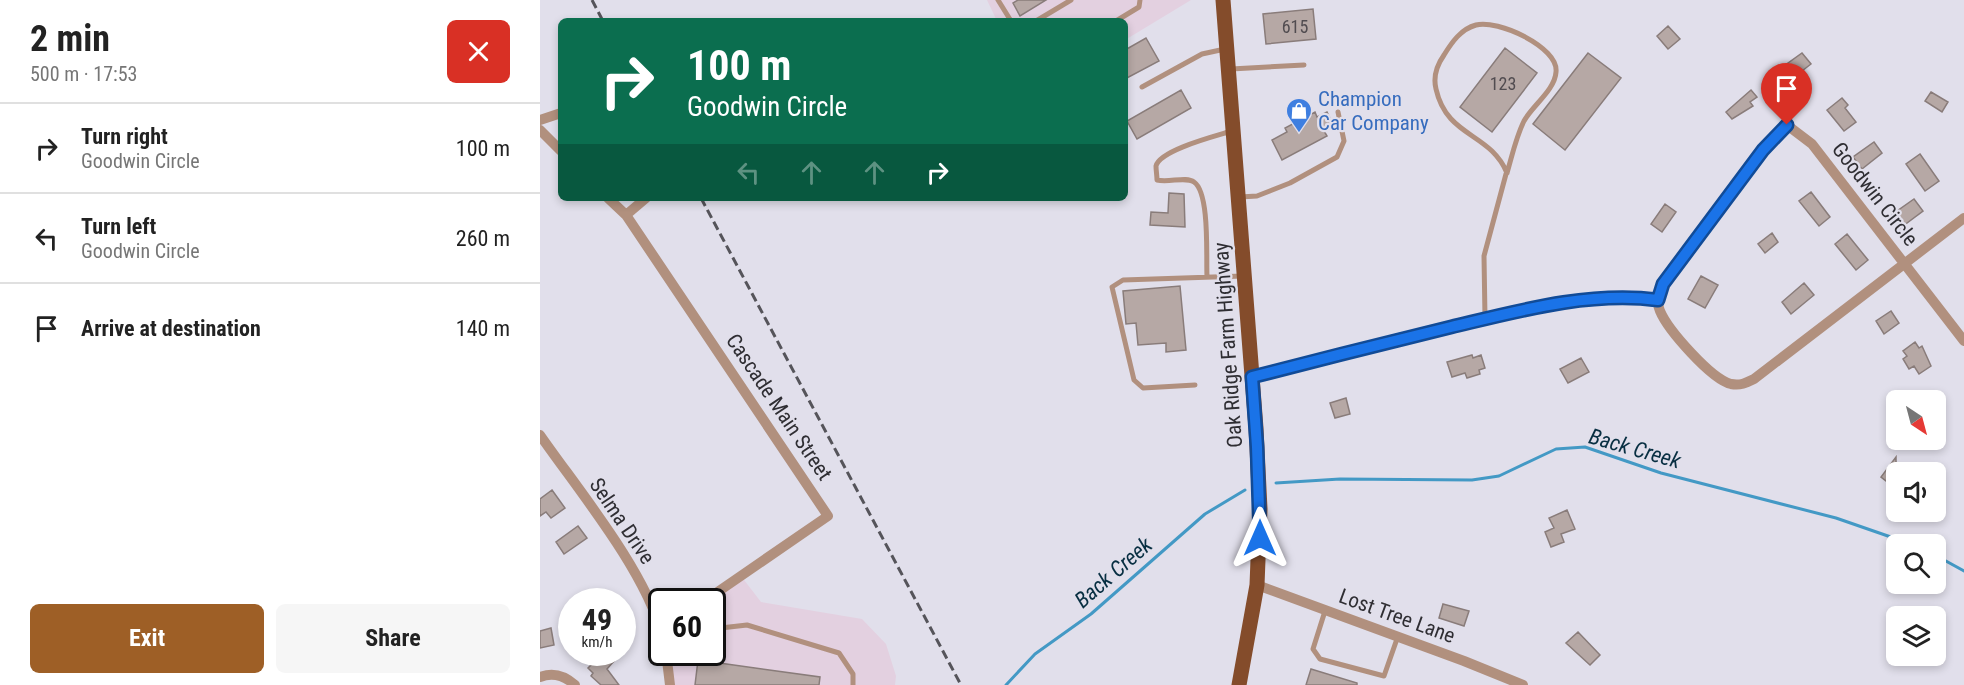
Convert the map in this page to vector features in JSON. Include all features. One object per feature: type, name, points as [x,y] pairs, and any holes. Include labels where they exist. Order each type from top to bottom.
[{"type":"main road","name":"Oak Ridge Farm Highway","points":[[1223,0],[1260,509],[1257,585],[1239,685]]},
{"type":"street","points":[[540,120],[558,113]]},
{"type":"street","name":"Goodwin Circle","points":[[1787,125],[1812,144],[1905,262],[1754,380],[1743,384],[1731,384],[1720,378],[1690,352],[1663,318],[1658,300],[1663,284],[1763,150],[1787,125]]},
{"type":"street","points":[[540,130],[558,148]]},
{"type":"street","name":"Cascade Main Street","points":[[611,201],[626,215],[828,516],[724,588]]},
{"type":"street","points":[[626,215],[642,201]]},
{"type":"street","points":[[1964,218],[1905,262],[1964,341]]},
{"type":"street","points":[[1252,377],[1485,318],[1595,298],[1634,297],[1658,300]]},
{"type":"street","name":"Selma Drive","points":[[540,435],[629,564],[648,600]]},
{"type":"street","name":"Lost Tree Lane","points":[[1257,585],[1398,636],[1523,685]]},
{"type":"street","points":[[668,666],[670,685]]},
{"type":"street","points":[[540,678],[563,676],[575,685]]},
{"type":"lane","points":[[998,0],[1009,18]]},
{"type":"lane","points":[[1041,18],[1071,0]]},
{"type":"lane","points":[[1121,18],[1138,7],[1140,0]]},
{"type":"lane","points":[[1485,318],[1484,256],[1507,173],[1524,121],[1555,78],[1557,70],[1551,56],[1534,42],[1501,27],[1485,23],[1475,25],[1452,41],[1434,77],[1435,87],[1440,104],[1448,117],[1461,130],[1491,148],[1502,161],[1507,173]]},
{"type":"lane","points":[[1142,87],[1202,54],[1227,49]]},
{"type":"lane","points":[[1229,69],[1304,65]]},
{"type":"lane","points":[[1238,197],[1257,196],[1290,183],[1337,157],[1344,141],[1338,112]]},
{"type":"lane","points":[[1207,277],[1203,193],[1193,181],[1184,179],[1168,183],[1157,180],[1156,165],[1162,157],[1186,146],[1233,130]]},
{"type":"lane","points":[[1195,385],[1143,388],[1134,380],[1113,287],[1123,280],[1244,276]]},
{"type":"lane","points":[[1324,611],[1313,649],[1320,659],[1384,676],[1398,636]]},
{"type":"lane","points":[[726,627],[747,625],[839,653],[853,674],[853,685]]},
{"type":"shaded area","points":[[987,0],[1191,0],[1128,38],[1128,18],[996,18]]},
{"type":"shaded area","points":[[741,576],[761,602],[862,619],[886,644],[896,676],[895,685],[670,685],[668,666],[726,666],[726,589]]},
{"type":"building","points":[[1018,0],[1046,0],[1020,16],[1013,3]]},
{"type":"building","points":[[1313,9],[1316,39],[1266,44],[1263,14]]},
{"type":"building","points":[[1668,26],[1680,39],[1668,49],[1657,36]]},
{"type":"building","points":[[1146,38],[1159,61],[1128,77],[1128,48]]},
{"type":"building","points":[[1505,48],[1537,73],[1492,132],[1460,107]]},
{"type":"building","points":[[1588,53],[1621,78],[1565,150],[1533,124]]},
{"type":"building","points":[[1802,53],[1811,64],[1793,78],[1784,66]]},
{"type":"building","points":[[1181,90],[1191,108],[1137,139],[1128,120]]},
{"type":"building","points":[[1751,90],[1757,97],[1750,102],[1753,106],[1732,119],[1726,112]]},
{"type":"building","points":[[1931,92],[1948,102],[1942,112],[1925,101]]},
{"type":"building","points":[[1842,98],[1848,105],[1845,108],[1856,122],[1844,131],[1827,110]]},
{"type":"building","points":[[1315,112],[1317,117],[1327,112],[1334,126],[1324,131],[1327,136],[1282,160],[1272,140],[1287,132],[1285,128]]},
{"type":"building","points":[[1874,142],[1882,153],[1862,169],[1853,157]]},
{"type":"building","points":[[1920,154],[1939,181],[1925,191],[1906,164]]},
{"type":"building","points":[[1811,192],[1830,217],[1819,226],[1799,201]]},
{"type":"building","points":[[1169,193],[1184,194],[1185,227],[1150,225],[1151,212],[1168,213]]},
{"type":"building","points":[[1914,199],[1923,211],[1899,229],[1890,216]]},
{"type":"building","points":[[1665,204],[1676,212],[1662,232],[1651,224]]},
{"type":"building","points":[[1772,233],[1778,242],[1765,253],[1758,244]]},
{"type":"building","points":[[1847,234],[1868,260],[1856,270],[1835,244]]},
{"type":"building","points":[[1701,276],[1718,285],[1705,308],[1688,299]]},
{"type":"building","points":[[1804,283],[1814,295],[1791,314],[1782,302]]},
{"type":"building","points":[[1180,286],[1186,350],[1166,352],[1166,343],[1138,345],[1136,323],[1126,324],[1123,291]]},
{"type":"building","points":[[1891,311],[1899,323],[1884,334],[1876,321]]},
{"type":"building","points":[[1915,342],[1919,348],[1922,346],[1931,366],[1919,374],[1914,366],[1909,369],[1903,359],[1907,356],[1903,351]]},
{"type":"building","points":[[1472,355],[1473,358],[1481,355],[1485,368],[1479,370],[1480,374],[1467,378],[1465,373],[1452,377],[1447,362]]},
{"type":"building","points":[[1581,358],[1589,372],[1568,383],[1560,369]]},
{"type":"building","points":[[1346,398],[1350,414],[1335,418],[1330,403]]},
{"type":"building","points":[[1886,470],[1886,481],[1881,477]]},
{"type":"building","points":[[552,490],[565,508],[551,518],[546,512],[540,516],[540,499]]},
{"type":"building","points":[[1567,510],[1575,529],[1561,534],[1564,542],[1551,547],[1545,532],[1554,528],[1549,518]]},
{"type":"building","points":[[578,526],[587,538],[564,554],[556,542]]},
{"type":"building","points":[[1443,604],[1469,611],[1464,626],[1439,618]]},
{"type":"building","points":[[551,628],[554,645],[540,648],[540,631]]},
{"type":"building","points":[[1578,632],[1600,655],[1590,665],[1566,643]]},
{"type":"building","points":[[726,664],[820,677],[819,685],[695,685],[697,666],[726,666]]},
{"type":"building","points":[[590,666],[610,666],[607,669],[619,685],[601,685],[591,676],[593,673],[588,668]]},
{"type":"building","points":[[1311,669],[1357,683],[1357,685],[1306,685]]},
{"type":"waterway","name":"Back Creek","points":[[1276,483],[1340,479],[1472,480],[1499,476],[1556,449],[1585,447],[1661,473],[1836,518],[1886,535]]},
{"type":"waterway","name":"Back Creek","points":[[1006,685],[1035,654],[1091,614],[1205,514],[1245,490]]},
{"type":"waterway","name":"Back Creek","points":[[1946,561],[1964,571]]},
{"type":"railway","points":[[592,0],[601,18]]},
{"type":"railway","points":[[703,201],[961,685]]},
{"type":"place","name":"Champion Car Company","points":[[1299,134]]},
{"type":"route","points":[[1260,538],[1252,377],[1485,318],[1538,307],[1595,298],[1634,297],[1658,300],[1663,284],[1763,150],[1787,125]]}]
